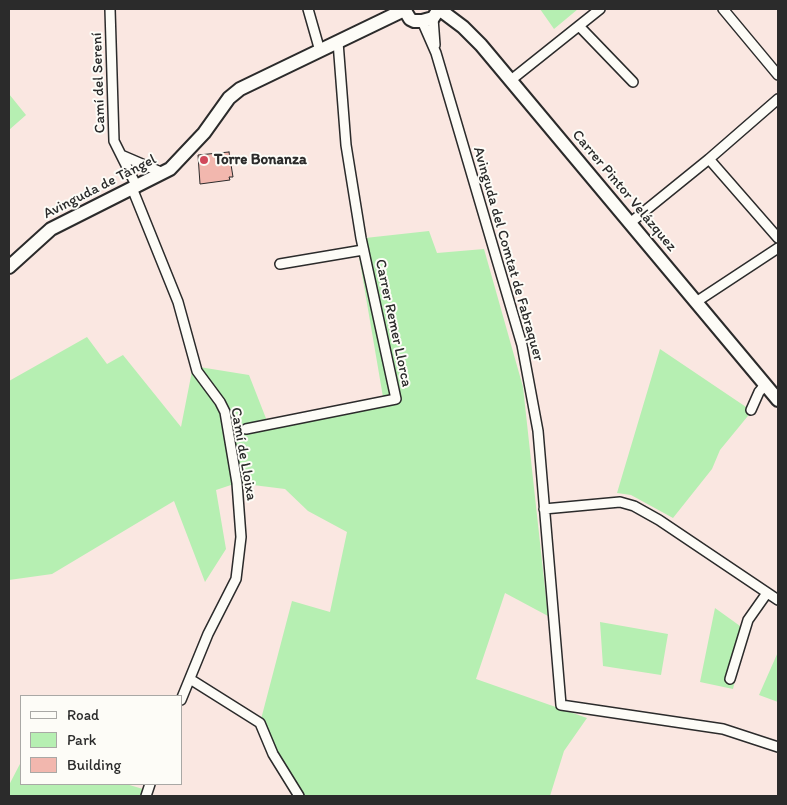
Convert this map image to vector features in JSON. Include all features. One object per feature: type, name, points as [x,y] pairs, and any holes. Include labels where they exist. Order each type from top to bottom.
[{"type":"street","name":"Camí del Serení","points":[[110,9],[114,140],[135,188]]},
{"type":"street","points":[[308,9],[320,51]]},
{"type":"street","points":[[511,80],[600,9]]},
{"type":"street","points":[[723,9],[778,75]]},
{"type":"street","name":"Avinguda de Tàngel","points":[[9,267],[51,229],[135,188],[163,173],[179,161],[204,133],[229,98],[240,89],[404,10]]},
{"type":"street","name":"Carrer Pintor Velázquez","points":[[404,10],[410,19],[414,21],[433,14],[463,27],[481,45],[778,400]]},
{"type":"street","name":"Avinguda del Comtat de Fabraquer","points":[[433,14],[436,53],[522,345],[538,431],[562,705],[723,729],[778,747]]},
{"type":"street","points":[[579,26],[633,82]]},
{"type":"street","name":"Carrer Remer Llorca","points":[[246,429],[396,399],[363,250],[346,145],[338,42]]},
{"type":"street","points":[[630,223],[709,159],[778,99]]},
{"type":"street","points":[[121,155],[163,173]]},
{"type":"street","points":[[709,159],[778,238]]},
{"type":"street","name":"Camí de Lloixa","points":[[135,188],[178,302],[197,371],[220,402],[224,412],[237,483],[242,537],[236,579],[208,634],[182,698]]},
{"type":"street","points":[[696,302],[778,248]]},
{"type":"street","name":"Carrer Remer Llorca","points":[[280,264],[363,250]]},
{"type":"street","points":[[750,410],[758,392],[765,385]]},
{"type":"street","points":[[544,508],[620,502],[634,506],[659,520],[778,600]]},
{"type":"street","points":[[730,679],[748,620],[767,592]]},
{"type":"street","points":[[190,680],[260,723],[273,754],[299,796]]},
{"type":"green space","points":[[540,9],[578,9],[554,29]]},
{"type":"green space","points":[[9,94],[26,115],[9,130]]},
{"type":"green space","points":[[429,231],[437,253],[484,249],[523,387],[548,616],[505,593],[476,679],[587,718],[564,751],[550,796],[299,796],[260,723],[292,601],[330,612],[347,532],[308,511],[285,489],[237,483],[216,490],[226,549],[205,582],[174,501],[52,574],[9,580],[9,381],[87,337],[107,364],[123,355],[181,427],[193,366],[249,375],[267,421],[383,397],[356,239]]},
{"type":"green space","points":[[660,349],[752,411],[720,450],[712,469],[673,518],[631,495],[617,493]]},
{"type":"green space","points":[[715,608],[747,631],[733,689],[700,682]]},
{"type":"green space","points":[[600,622],[668,634],[661,675],[603,666]]},
{"type":"green space","points":[[778,652],[778,702],[759,695]]},
{"type":"green space","points":[[20,764],[20,785],[129,785],[143,789],[141,796],[9,796],[9,785]]},
{"type":"building","points":[[229,152],[233,177],[229,177],[230,180],[200,184],[198,155]]},
{"type":"place","name":"Torre Bonanza","points":[[204,160]]}]
